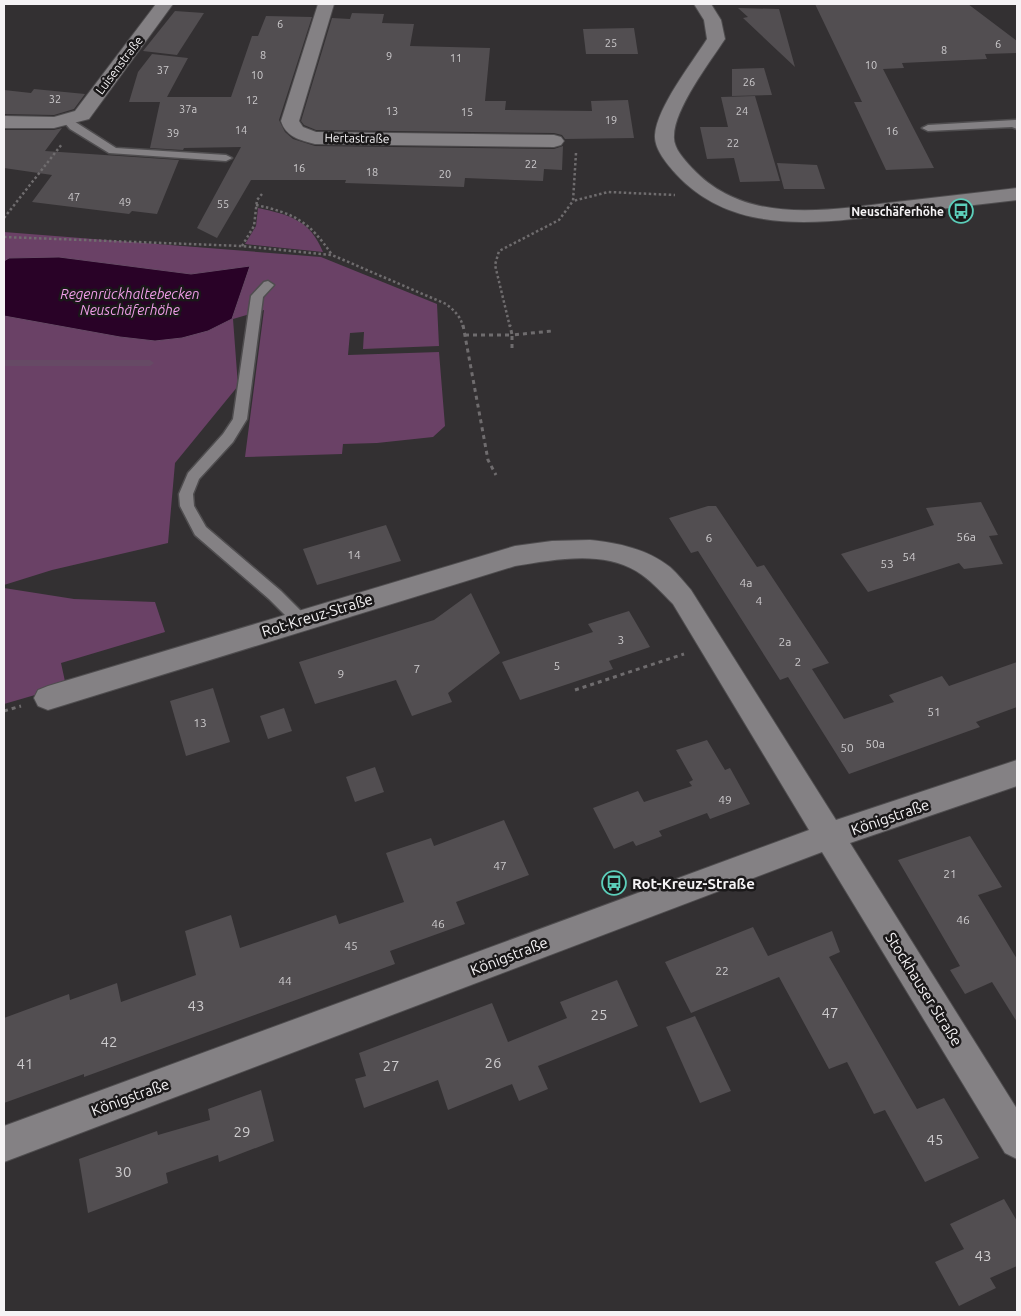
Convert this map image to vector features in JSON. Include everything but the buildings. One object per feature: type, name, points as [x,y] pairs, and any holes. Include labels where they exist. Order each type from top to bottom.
[{"type":"street","name":"Luisenstraße","points":[[72,124],[86,110],[165,4]]},
{"type":"street","name":"Hertastraße","points":[[326,4],[290,121],[292,128],[300,134],[315,138],[554,141]]},
{"type":"street","points":[[702,4],[711,14],[716,28],[716,39],[668,118],[664,137],[672,157],[700,186],[720,197],[770,215],[802,217],[840,215],[1017,194]]},
{"type":"street","points":[[4,122],[72,124]]},
{"type":"street","name":"Rot-Kreuz-Straße","points":[[48,698],[515,556],[554,550],[596,550],[631,557],[659,574],[682,597],[830,838]]},
{"type":"street","name":"Königstraße","points":[[4,1144],[783,852],[830,838],[1017,774]]},
{"type":"street","name":"Stockhauser Straße","points":[[830,838],[1017,1141]]},
{"type":"lane","points":[[928,128],[1015,123],[1017,126]]},
{"type":"lane","points":[[72,124],[113,151],[226,158]]},
{"type":"lane","points":[[268,285],[257,296],[240,419],[228,438],[193,477],[186,494],[187,506],[200,531],[275,595],[300,620]]},
{"type":"path","points":[[4,218],[72,124]]},
{"type":"path","points":[[512,348],[512,335],[495,265],[499,251],[559,220],[573,201],[577,155],[570,142],[554,141]]},
{"type":"path","points":[[573,201],[608,192],[720,197]]},
{"type":"path","points":[[242,246],[254,226],[256,205],[262,194]]},
{"type":"path","points":[[256,205],[302,219],[322,237],[332,255]]},
{"type":"path","points":[[4,237],[242,246],[332,255],[446,304],[458,314],[462,321],[488,460],[496,475]]},
{"type":"path","points":[[465,335],[512,335],[552,331]]},
{"type":"path","points":[[576,690],[711,645]]},
{"type":"shaded area","points":[[258,208],[280,213],[298,221],[312,233],[323,252],[245,244],[256,226]]},
{"type":"shaded area","points":[[4,232],[321,257],[437,304],[439,346],[363,349],[364,332],[350,333],[348,355],[439,352],[445,426],[433,437],[377,443],[343,444],[342,454],[245,457],[264,310],[233,319],[238,386],[175,463],[168,543],[52,570],[4,585]]},
{"type":"shaded area","points":[[4,588],[74,599],[155,602],[165,632],[61,663],[66,686],[4,704]]},
{"type":"water","name":"Regenrückhaltebecken Neuschäferhöhe","points":[[59,257],[191,274],[250,266],[232,319],[208,331],[182,338],[155,341],[120,337],[4,316],[4,261],[9,258]]},
{"type":"waterway","points":[[4,363],[150,363]]},
{"type":"place","name":"Neuschäferhöhe","points":[[961,211]]},
{"type":"place","name":"Rot-Kreuz-Straße","points":[[614,883]]}]
